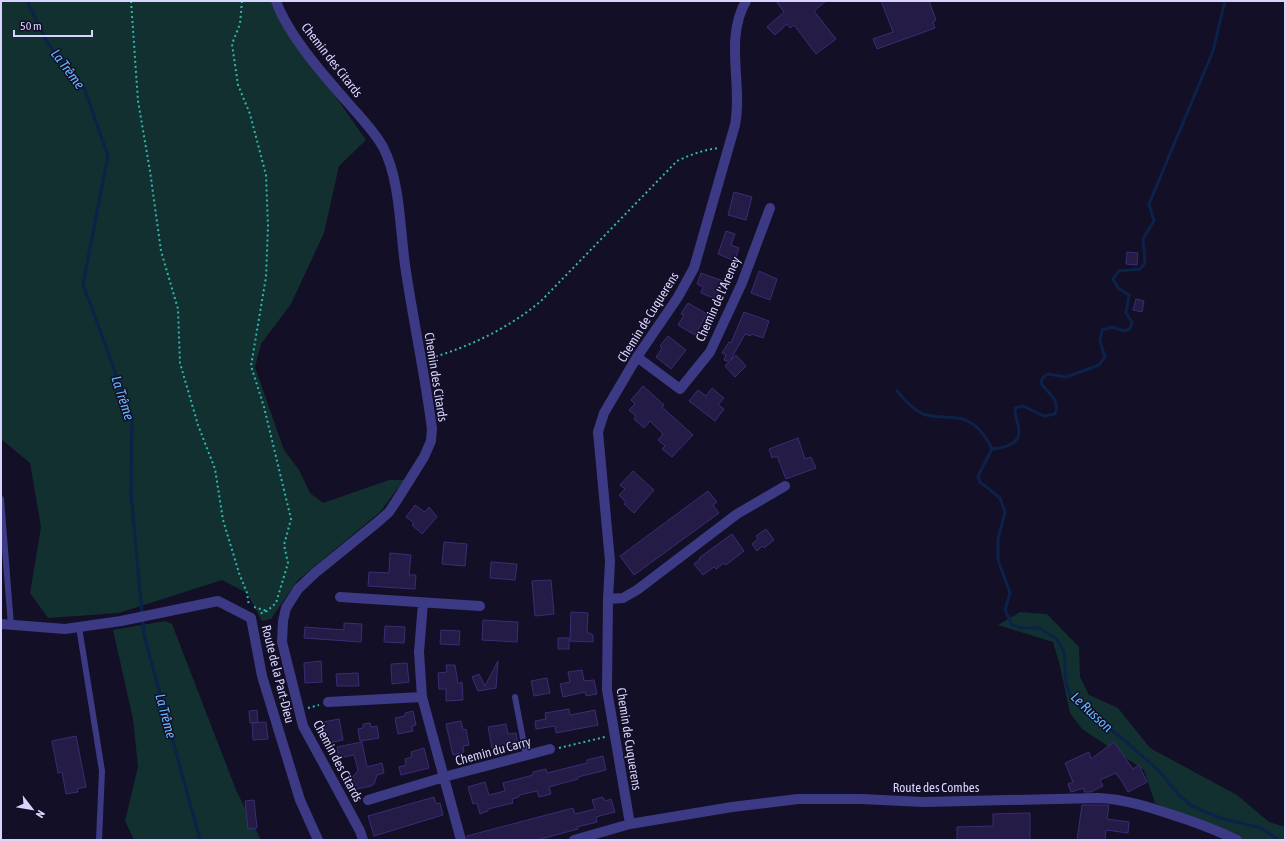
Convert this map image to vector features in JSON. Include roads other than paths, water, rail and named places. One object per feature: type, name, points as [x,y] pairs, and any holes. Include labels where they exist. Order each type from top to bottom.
[{"type":"street","name":"Chemin des Citards","points":[[276,1],[293,33],[309,56],[372,130],[386,154],[393,177],[396,194],[405,265],[432,429],[431,441],[424,456],[389,512],[315,573],[298,589],[286,608],[283,621],[282,642],[303,726],[350,812],[363,840]]},
{"type":"street","name":"Chemin de Cuquerens","points":[[630,824],[607,690],[610,561],[598,432],[604,412],[637,357],[678,297],[694,268],[737,115],[738,90],[735,52],[736,31],[739,17],[746,1]]},
{"type":"street","name":"Chemin de l'Areney","points":[[637,357],[680,389],[710,352],[742,283],[770,208]]},
{"type":"street","points":[[608,599],[623,598],[637,590],[737,514],[785,486]]},
{"type":"street","points":[[340,597],[480,606]]},
{"type":"street","name":"Route de la Part-Dieu","points":[[6,624],[65,629],[151,615],[218,601],[251,618],[262,676],[300,800],[318,840]]},
{"type":"street","name":"Chemin du Carry","points":[[422,603],[419,652],[422,697],[461,840]]},
{"type":"street","points":[[328,702],[422,697]]},
{"type":"street","name":"Chemin du Carry","points":[[368,800],[444,777],[550,750]]},
{"type":"street","name":"Route des Combes","points":[[630,824],[732,807],[798,800],[862,799],[924,802],[1102,798],[1147,806],[1217,830],[1237,840]]},
{"type":"street","points":[[574,840],[630,824]]},
{"type":"lane","points":[[1,499],[6,624]]},
{"type":"lane","points":[[79,627],[102,771],[99,840]]},
{"type":"lane","points":[[515,697],[526,756]]},
{"type":"waterway","name":"La Trême","points":[[27,1],[47,42],[85,90],[108,156],[83,284],[132,418],[131,493],[144,635],[200,840]]},
{"type":"waterway","points":[[992,449],[1006,447],[1017,439],[1019,430],[1015,415],[1015,408],[1023,406],[1044,416],[1055,414],[1055,401],[1041,383],[1043,377],[1048,374],[1066,377],[1099,365],[1105,357],[1100,341],[1102,330],[1112,327],[1124,331],[1130,329],[1132,322],[1126,313],[1129,295],[1118,288],[1113,279],[1119,271],[1140,269],[1145,263],[1143,239],[1154,221],[1149,204],[1213,51],[1225,1]]},
{"type":"waterway","name":"Le Russon","points":[[897,391],[912,407],[923,414],[963,419],[969,422],[982,433],[989,443],[992,449],[978,476],[980,482],[1000,498],[1005,512],[998,539],[998,560],[1010,593],[1005,610],[1012,625],[1022,628],[1039,628],[1057,639],[1064,652],[1066,683],[1071,697],[1123,739],[1159,771],[1180,796],[1192,806],[1220,818],[1261,828],[1279,840]]}]
